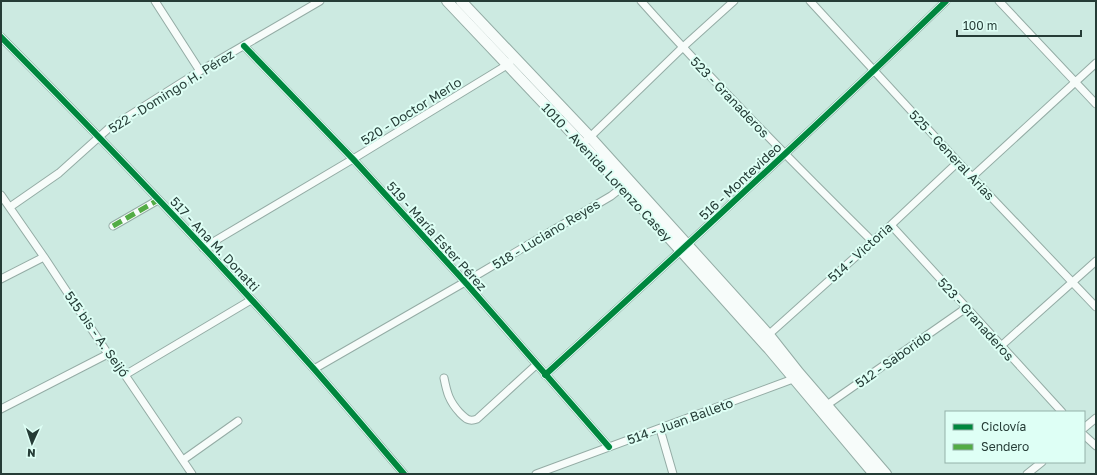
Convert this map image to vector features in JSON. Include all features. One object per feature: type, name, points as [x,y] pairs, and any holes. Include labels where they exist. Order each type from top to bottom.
[{"type":"main road","name":"1010 - Avenida Lorenzo Casey","points":[[447,1],[582,144],[626,184]]},
{"type":"main road","name":"1010 - Avenida Lorenzo Casey","points":[[461,1],[590,137],[626,184],[765,338],[823,407],[872,471],[886,474]]},
{"type":"street","points":[[155,1],[200,71]]},
{"type":"street","name":"522 - Domingo H. Pérez","points":[[10,207],[60,173],[108,129],[200,71],[320,1]]},
{"type":"street","name":"523 - Granaderos","points":[[641,1],[682,47],[785,154],[872,241]]},
{"type":"street","points":[[582,144],[682,47],[734,1]]},
{"type":"street","name":"525 - General Arias","points":[[810,1],[972,177],[1096,307]]},
{"type":"street","name":"516 - Montevideo","points":[[545,375],[785,154],[946,1]]},
{"type":"street","points":[[999,1],[1096,104]]},
{"type":"street","name":"517 - Ana M. Donatti","points":[[1,37],[99,137],[252,300],[314,369],[404,474]]},
{"type":"street","name":"519 - María Ester Pérez","points":[[244,46],[353,160],[465,282],[608,447]]},
{"type":"street","name":"520 - Doctor Merlo","points":[[203,248],[353,160],[507,65],[515,58]]},
{"type":"street","points":[[972,177],[1096,63]]},
{"type":"street","name":"514 - Victoria","points":[[765,338],[891,225],[958,162]]},
{"type":"street","name":"518 - Luciano Reyes","points":[[314,369],[611,196],[626,184]]},
{"type":"street","name":"515 bis - A. Seijó","points":[[1,195],[108,354],[126,375],[192,474]]},
{"type":"street","points":[[113,226],[158,200]]},
{"type":"street","name":"523 - Granaderos","points":[[891,225],[1061,411]]},
{"type":"street","points":[[1,279],[44,257]]},
{"type":"street","points":[[1001,346],[1096,261]]},
{"type":"street","points":[[126,375],[252,300]]},
{"type":"street","name":"512 - Saborido","points":[[823,407],[966,308]]},
{"type":"street","points":[[1,409],[108,354]]},
{"type":"street","points":[[444,378],[446,390],[452,404],[465,419],[471,421],[477,419],[536,365]]},
{"type":"street","name":"514 - Juan Balleto","points":[[536,474],[660,429],[796,376]]},
{"type":"street","points":[[1085,427],[1096,418]]},
{"type":"street","points":[[183,460],[238,421]]},
{"type":"street","points":[[660,429],[674,474]]},
{"type":"street","points":[[1085,436],[1096,446]]},
{"type":"street","points":[[1027,474],[1041,463]]},
{"type":"marked path","points":[[113,226],[158,200]]},
{"type":"cycle path","points":[[545,375],[747,190],[946,1]]},
{"type":"cycle path","points":[[1,37],[81,118],[238,284],[314,369],[404,474]]},
{"type":"cycle path","points":[[244,46],[353,159],[465,282],[609,447]]}]
